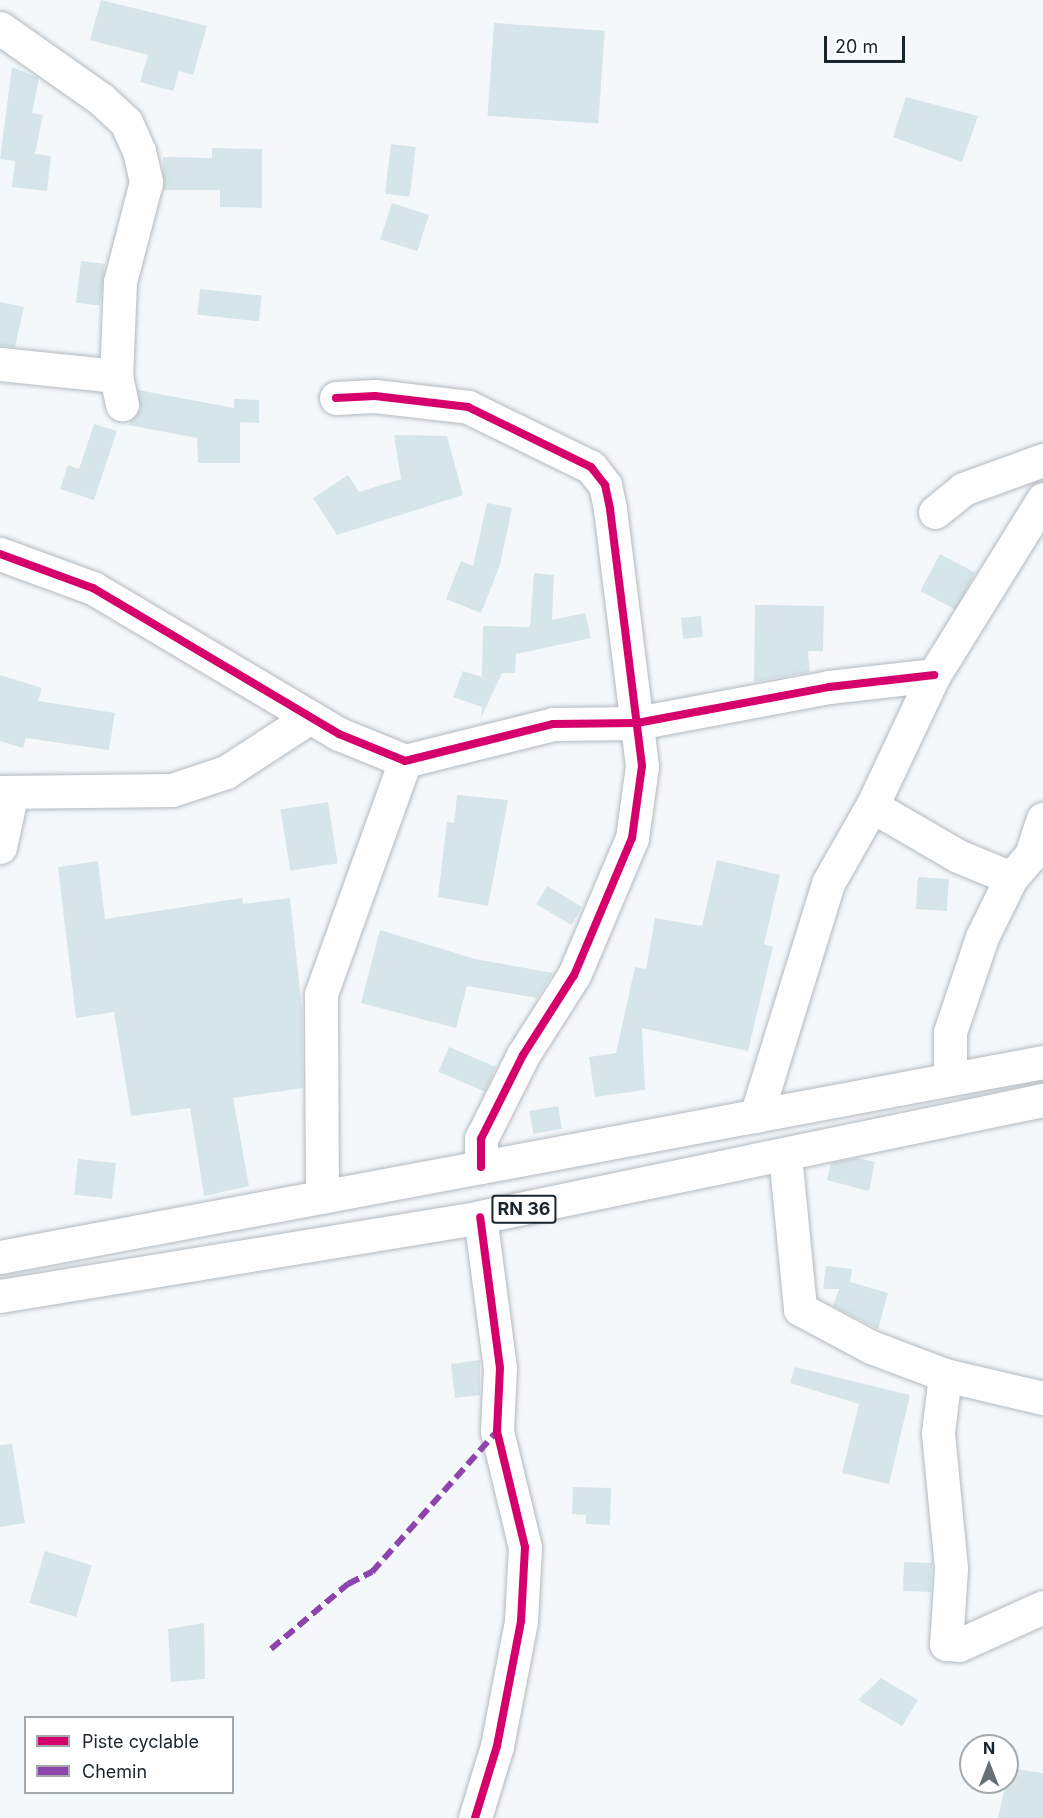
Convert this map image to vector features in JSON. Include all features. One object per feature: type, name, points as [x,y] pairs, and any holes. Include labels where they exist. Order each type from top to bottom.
[{"type":"street","points":[[0,28],[101,99],[126,122],[139,150],[146,182],[120,282],[119,390],[0,364]]},
{"type":"street","points":[[336,398],[375,396],[468,407],[591,466],[604,485],[610,509],[642,766],[632,838],[574,975],[523,1056],[481,1140],[481,1167]]},
{"type":"street","points":[[935,512],[963,489],[1043,460]]},
{"type":"street","points":[[756,1116],[828,883],[872,806],[934,675],[1043,498]]},
{"type":"street","points":[[0,554],[93,588],[310,717],[405,761],[553,724],[637,723],[829,687],[934,675]]},
{"type":"street","points":[[0,847],[6,792],[172,790],[202,783],[310,717]]},
{"type":"street","points":[[322,1197],[321,994],[405,761]]},
{"type":"street","points":[[872,806],[958,856],[1028,864]]},
{"type":"street","points":[[950,1078],[950,1032],[982,937],[1028,864],[1043,819]]},
{"type":"street","name":"RN 36","points":[[0,1257],[1043,1062]]},
{"type":"street","name":"RN 36","points":[[0,1296],[480,1217],[1043,1100]]},
{"type":"street","points":[[785,1155],[800,1309],[871,1347],[945,1375],[1043,1398]]},
{"type":"street","points":[[475,1818],[497,1746],[520,1621],[525,1547],[497,1431],[500,1368],[480,1217]]},
{"type":"street","points":[[945,1375],[938,1433],[951,1569],[946,1644],[959,1645],[1043,1607]]},
{"type":"building","points":[[101,0],[207,26],[193,75],[179,71],[173,91],[140,82],[148,55],[90,40]]},
{"type":"building","points":[[494,23],[605,31],[598,124],[488,116]]},
{"type":"building","points":[[12,67],[39,78],[32,113],[43,115],[35,154],[51,156],[47,191],[12,187],[15,161],[0,159]]},
{"type":"building","points":[[906,97],[978,116],[962,162],[893,137]]},
{"type":"building","points":[[391,144],[416,147],[410,197],[385,194]]},
{"type":"building","points":[[212,148],[262,149],[262,208],[220,207],[220,190],[163,190],[163,157],[212,158]]},
{"type":"building","points":[[392,203],[429,215],[417,251],[380,239]]},
{"type":"building","points":[[81,261],[105,264],[100,306],[76,303]]},
{"type":"building","points":[[200,289],[262,295],[259,321],[197,315]]},
{"type":"building","points":[[0,302],[24,307],[15,347],[0,346]]},
{"type":"building","points":[[138,390],[234,408],[234,399],[259,400],[259,423],[240,422],[240,463],[198,463],[197,438],[128,425],[140,409]]},
{"type":"building","points":[[94,424],[117,431],[94,500],[60,489],[68,465],[79,469]]},
{"type":"building","points":[[394,435],[447,436],[463,495],[337,535],[313,498],[348,475],[359,492],[401,479]]},
{"type":"building","points":[[487,503],[512,508],[500,565],[481,613],[446,599],[461,561],[473,566]]},
{"type":"building","points":[[940,554],[975,573],[956,610],[920,591]]},
{"type":"building","points":[[534,573],[554,575],[552,620],[585,613],[591,638],[516,654],[515,673],[502,673],[481,718],[482,707],[453,697],[463,671],[482,677],[483,626],[530,627]]},
{"type":"building","points":[[755,605],[824,606],[823,651],[808,651],[810,672],[754,682]]},
{"type":"building","points":[[701,616],[703,637],[683,639],[681,618]]},
{"type":"building","points":[[0,675],[42,688],[38,701],[115,713],[109,750],[26,738],[23,748],[0,741]]},
{"type":"building","points":[[457,795],[508,800],[488,906],[438,897],[447,822],[454,823]]},
{"type":"building","points":[[328,802],[338,863],[290,871],[281,810]]},
{"type":"building","points":[[717,860],[780,875],[764,944],[773,947],[748,1051],[642,1028],[645,1090],[595,1097],[589,1057],[616,1053],[635,967],[646,969],[655,918],[702,926]]},
{"type":"building","points":[[98,861],[105,919],[242,898],[243,904],[290,898],[302,1009],[303,1088],[233,1098],[249,1186],[204,1196],[190,1108],[131,1116],[114,1012],[76,1018],[58,867]]},
{"type":"building","points":[[918,877],[949,879],[947,911],[916,909]]},
{"type":"building","points":[[547,886],[582,907],[571,925],[536,904]]},
{"type":"building","points":[[380,930],[475,959],[553,973],[537,998],[467,986],[456,1028],[361,1003]]},
{"type":"building","points":[[449,1047],[496,1067],[485,1092],[438,1072]]},
{"type":"building","points":[[558,1106],[562,1129],[533,1134],[529,1111]]},
{"type":"building","points":[[857,1158],[875,1162],[869,1191],[827,1180],[831,1163]]},
{"type":"building","points":[[78,1159],[116,1163],[112,1199],[74,1195]]},
{"type":"building","points":[[826,1266],[852,1269],[850,1282],[888,1293],[878,1329],[833,1306],[839,1289],[823,1289]]},
{"type":"building","points":[[480,1360],[480,1395],[455,1398],[451,1364]]},
{"type":"building","points":[[795,1367],[910,1395],[889,1484],[842,1473],[859,1404],[790,1383]]},
{"type":"building","points":[[12,1444],[25,1523],[0,1527],[0,1445]]},
{"type":"building","points":[[573,1487],[611,1488],[610,1525],[586,1524],[586,1515],[572,1514]]},
{"type":"building","points":[[45,1551],[92,1565],[76,1617],[29,1603]]},
{"type":"building","points":[[904,1562],[932,1563],[931,1592],[903,1591]]},
{"type":"building","points":[[204,1623],[205,1679],[171,1682],[168,1629]]},
{"type":"building","points":[[881,1678],[918,1700],[902,1726],[858,1700]]},
{"type":"building","points":[[1019,1769],[1043,1773],[1043,1818],[998,1818],[1003,1794],[1019,1794]]},
{"type":"marked path","points":[[271,1649],[348,1584],[372,1572],[497,1431]]},
{"type":"cycle path","points":[[336,398],[375,396],[468,407],[591,467],[605,485],[610,509],[642,766],[632,838],[574,975],[523,1055],[481,1139],[481,1167]]},
{"type":"cycle path","points":[[0,554],[93,588],[339,734],[405,761],[553,724],[637,723],[829,687],[934,675]]},
{"type":"cycle path","points":[[475,1818],[497,1746],[521,1621],[525,1547],[497,1431],[500,1368],[480,1217]]}]
